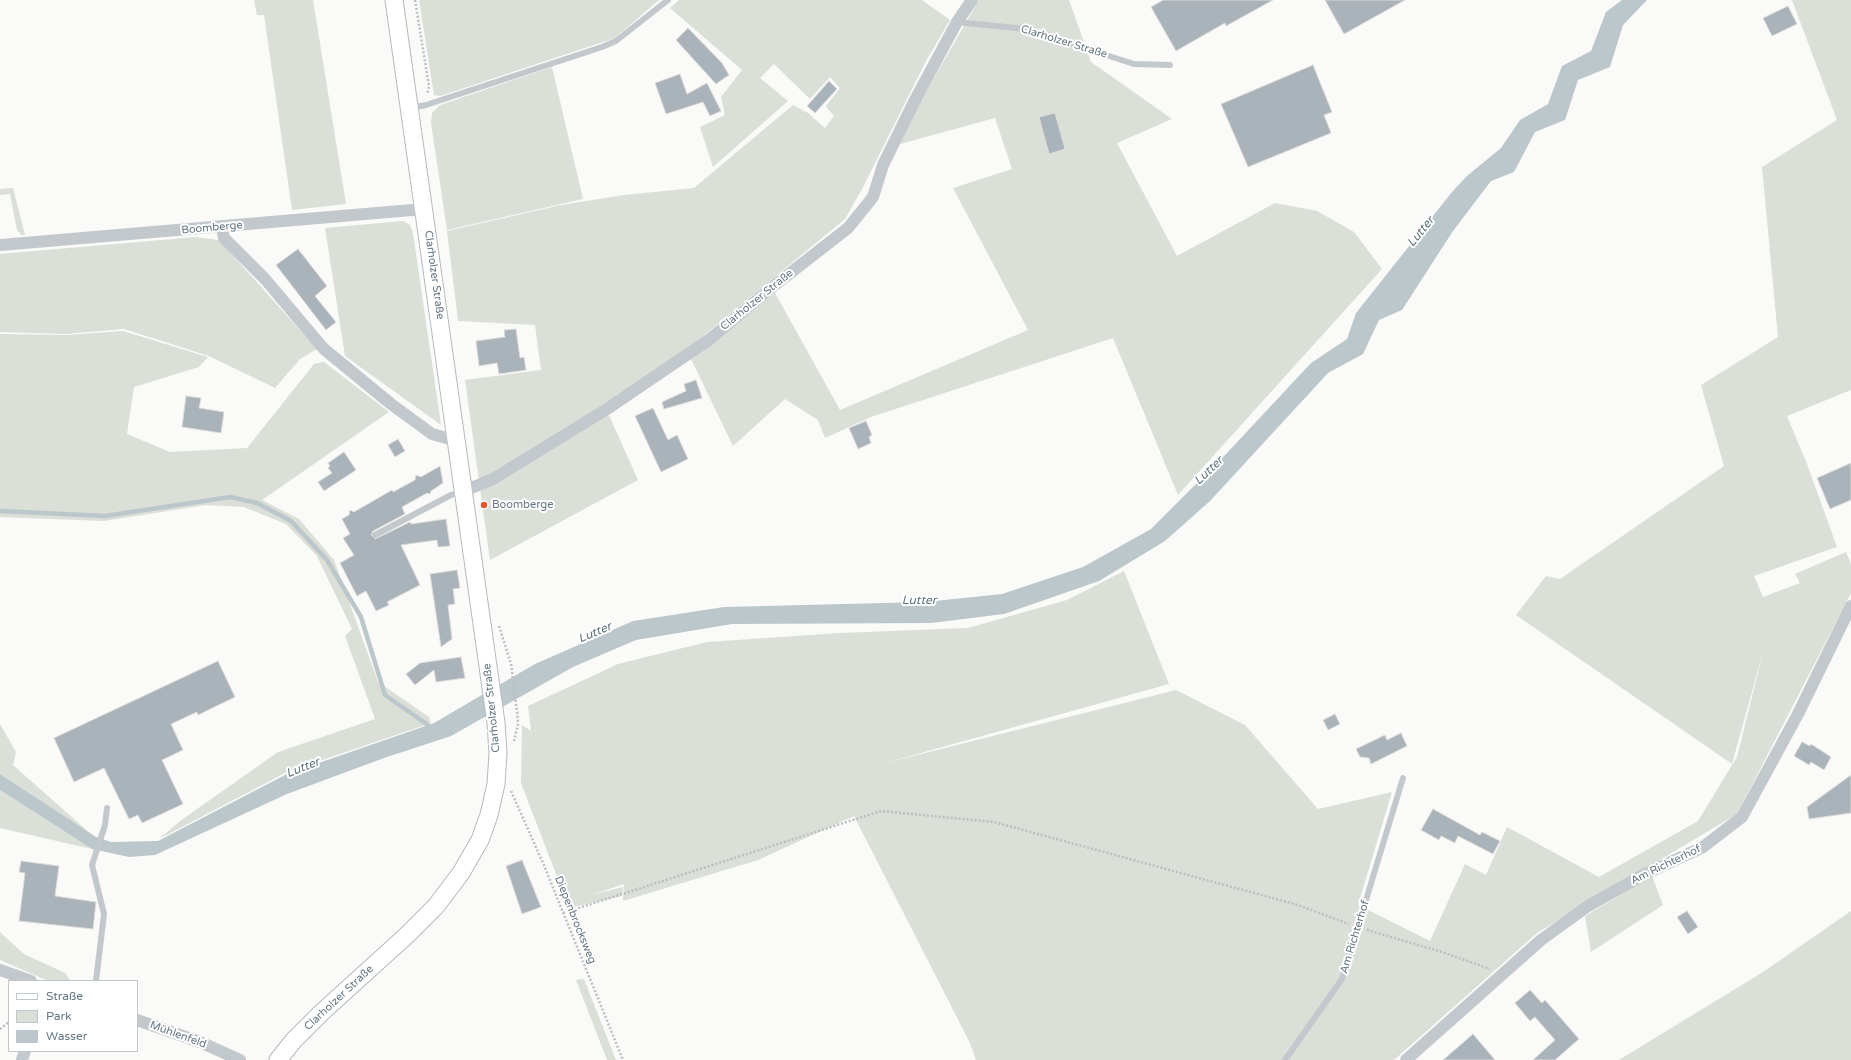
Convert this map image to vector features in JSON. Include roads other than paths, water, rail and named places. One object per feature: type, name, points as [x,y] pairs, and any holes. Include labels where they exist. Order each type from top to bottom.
[{"type":"street","name":"Clarholzer Straße","points":[[278,1060],[294,1040],[321,1013],[406,936],[436,906],[461,873],[480,840],[489,815],[496,784],[498,753],[496,723],[394,0]]},
{"type":"street","name":"Clarholzer Straße","points":[[464,491],[493,479],[607,409],[704,344],[848,228],[873,197],[883,164],[916,98],[957,22],[972,0]]},
{"type":"street","name":"Boomberge","points":[[0,245],[424,209]]},
{"type":"street","points":[[222,227],[224,238],[265,279],[324,349],[432,434],[457,441]]},
{"type":"street","name":"Am Richterhof","points":[[1406,1060],[1541,940],[1588,906],[1645,874],[1703,848],[1742,817],[1798,714],[1851,606]]},
{"type":"street","points":[[0,970],[28,980]]},
{"type":"street","name":"Mühlenfeld","points":[[138,1020],[200,1042],[240,1060]]},
{"type":"lane","points":[[410,109],[602,47],[616,41],[668,0]]},
{"type":"lane","name":"Clarholzer Straße","points":[[957,22],[1025,29],[1134,64],[1170,65]]},
{"type":"lane","points":[[375,535],[451,494],[464,491]]},
{"type":"lane","name":"Am Richterhof","points":[[1285,1060],[1342,979],[1403,778]]},
{"type":"lane","points":[[96,980],[104,914],[92,865],[105,825],[107,808]]},
{"type":"water","name":"Lutter","points":[[1622,0],[1647,0],[1623,25],[1610,67],[1578,80],[1565,120],[1535,132],[1514,172],[1491,181],[1453,231],[1402,310],[1379,320],[1363,354],[1328,373],[1210,501],[1165,541],[1099,581],[1004,614],[931,623],[732,624],[636,640],[573,667],[451,736],[384,758],[287,794],[155,855],[129,857],[92,849],[0,790],[0,774],[96,837],[111,842],[158,841],[287,774],[434,723],[535,664],[633,621],[724,607],[925,602],[1002,594],[1083,567],[1151,529],[1227,453],[1311,363],[1347,339],[1356,313],[1452,192],[1467,176],[1501,148],[1520,120],[1548,104],[1562,66],[1591,51],[1606,12]]},
{"type":"waterway","points":[[0,511],[105,516],[230,497],[257,503],[291,521],[327,560],[361,617],[385,695],[428,725],[430,730]]},
{"type":"place","name":"Boomberge","points":[[484,505]]}]
